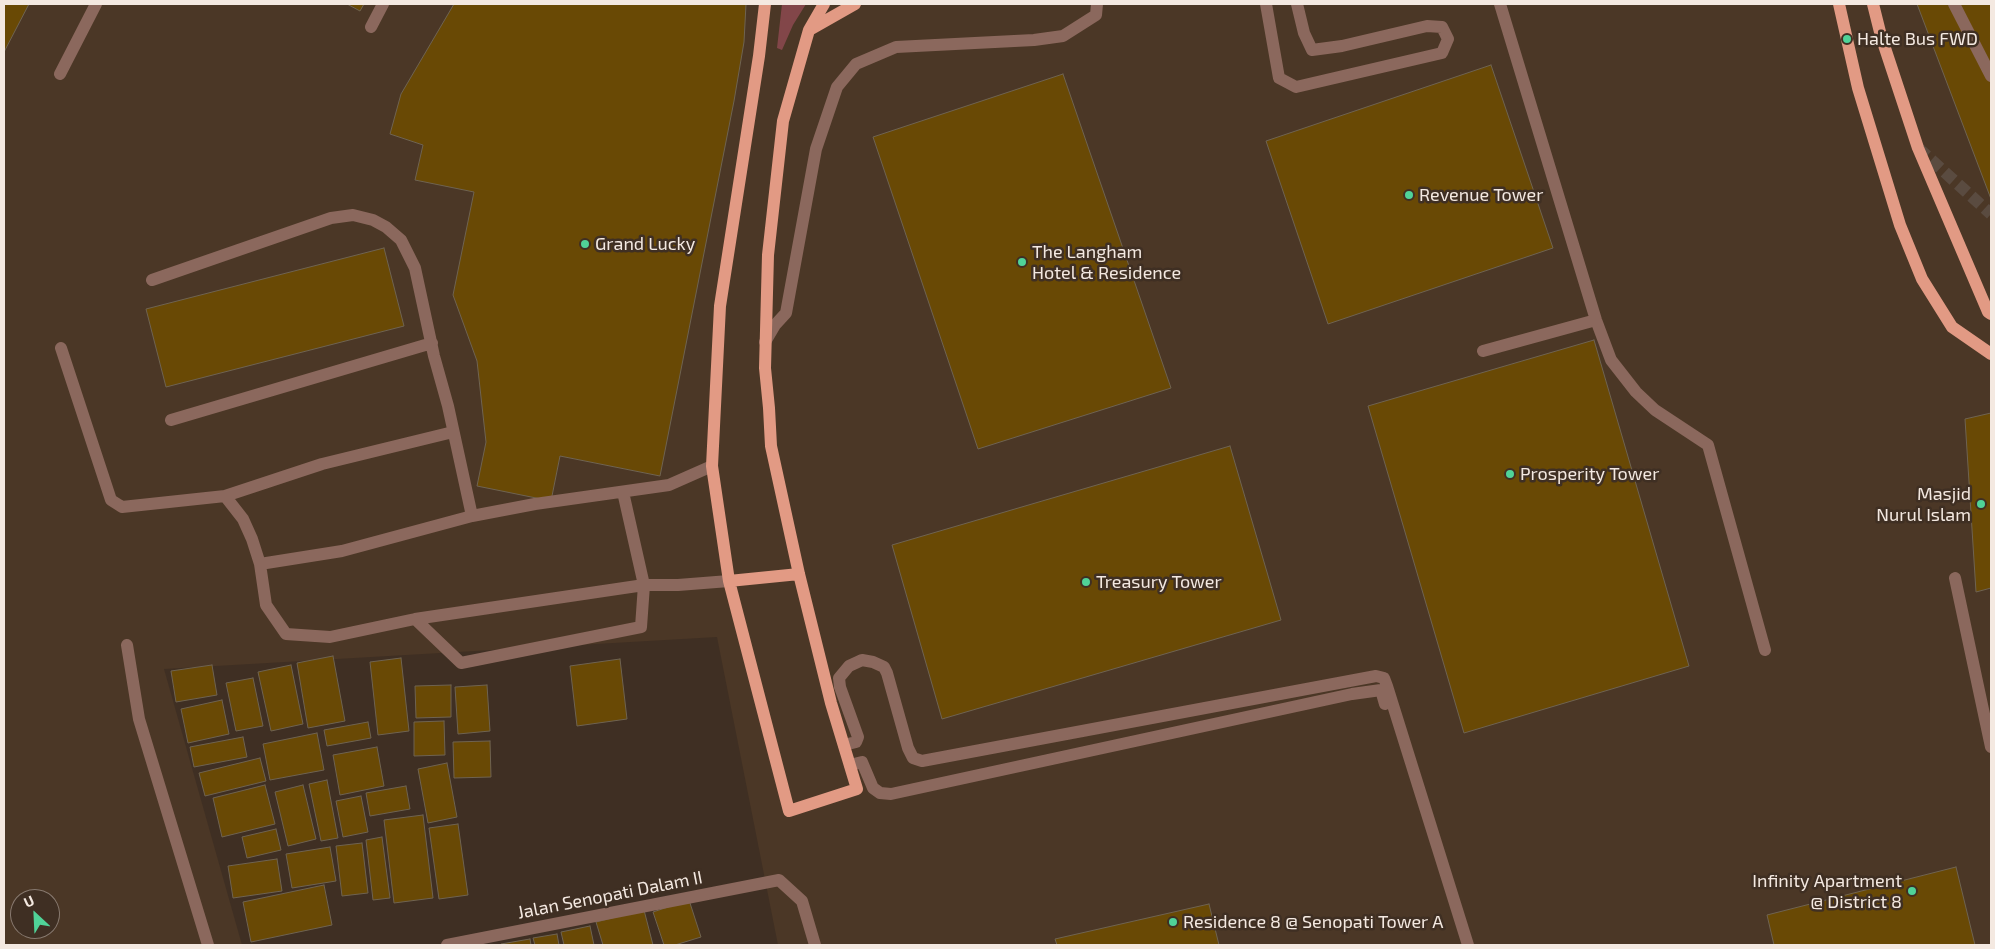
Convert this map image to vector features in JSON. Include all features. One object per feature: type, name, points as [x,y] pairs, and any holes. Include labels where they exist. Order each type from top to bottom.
[{"type":"main road","points":[[765,4],[759,56],[720,306],[712,466],[730,581],[789,811],[857,789],[828,694],[799,574],[771,446],[764,368],[768,255],[783,121],[808,30],[824,4]]},
{"type":"main road","points":[[808,30],[855,4]]},
{"type":"main road","points":[[1839,4],[1858,88],[1900,226],[1922,279],[1952,326],[1991,354]]},
{"type":"main road","points":[[1872,4],[1918,148],[1988,312],[1991,314]]},
{"type":"main road","points":[[730,581],[799,574]]},
{"type":"street","points":[[60,74],[96,4]]},
{"type":"street","points":[[371,27],[383,4]]},
{"type":"street","points":[[765,342],[775,325],[786,313],[816,148],[837,87],[856,64],[896,47],[1034,40],[1064,36],[1096,15],[1097,4]]},
{"type":"street","points":[[1266,4],[1279,78],[1296,87],[1442,53],[1448,40],[1442,27],[1427,26],[1342,46],[1312,50],[1304,33],[1297,4]]},
{"type":"street","points":[[1500,4],[1596,320],[1611,360],[1636,392],[1655,410],[1708,445],[1765,650]]},
{"type":"street","points":[[1954,4],[1991,76]]},
{"type":"street","points":[[152,280],[331,218],[353,215],[373,220],[386,227],[402,240],[415,268],[472,516]]},
{"type":"street","points":[[1483,351],[1596,320]]},
{"type":"street","points":[[171,420],[432,343]]},
{"type":"street","points":[[61,348],[111,500],[122,507],[225,496],[322,464],[453,432]]},
{"type":"street","points":[[260,564],[342,551],[472,516],[535,504],[668,484],[712,466]]},
{"type":"street","points":[[415,620],[461,663],[641,627],[644,584],[623,492]]},
{"type":"street","points":[[225,496],[243,519],[252,539],[260,564],[266,605],[286,634],[330,637],[415,620],[644,584],[678,585],[730,581]]},
{"type":"street","points":[[1955,578],[1991,747]]},
{"type":"street","points":[[128,645],[139,719],[208,945]]},
{"type":"street","points":[[844,745],[856,742],[858,737],[840,687],[840,678],[849,666],[862,660],[884,667],[908,748],[913,758],[922,761],[1376,676],[1384,678],[1384,688],[1461,945]]},
{"type":"street","points":[[850,765],[862,762],[873,788],[880,793],[891,794],[1384,688]]},
{"type":"street","points":[[1384,688],[1468,945]]},
{"type":"street","name":"Jalan Senopati Dalam II","points":[[447,945],[779,880],[802,901],[815,945]]},
{"type":"shaded area","points":[[4,4],[1991,4],[1991,945],[778,945],[717,637],[164,669],[242,945],[4,945]]},
{"type":"shaded area","points":[[782,4],[806,4],[793,25],[782,50],[777,48]]},
{"type":"building","points":[[4,4],[29,4],[4,52]]},
{"type":"building","points":[[347,4],[364,4],[360,11]]},
{"type":"building","name":"Grand Lucky","points":[[454,4],[746,4],[744,42],[734,101],[660,476],[560,456],[551,501],[477,486],[486,442],[477,361],[453,295],[474,192],[415,180],[423,145],[390,134],[401,94]]},
{"type":"building","points":[[1917,4],[1991,4],[1991,199]]},
{"type":"building","name":"Revenue Tower","points":[[1491,65],[1553,248],[1328,324],[1266,141]]},
{"type":"building","name":"The Langham Hotel & Residence","points":[[1063,74],[1171,388],[978,449],[873,137]]},
{"type":"building","points":[[384,248],[404,326],[166,387],[146,309]]},
{"type":"building","name":"Prosperity Tower","points":[[1594,340],[1689,666],[1464,733],[1368,406]]},
{"type":"building","name":"Masjid Nurul Islam","points":[[1991,413],[1991,588],[1976,592],[1965,419]]},
{"type":"building","name":"Treasury Tower","points":[[1230,446],[1281,620],[942,719],[892,545]]},
{"type":"building","points":[[333,656],[345,721],[308,728],[297,663]]},
{"type":"building","points":[[401,658],[409,731],[378,735],[370,662]]},
{"type":"building","points":[[620,659],[627,719],[577,726],[570,666]]},
{"type":"building","points":[[212,665],[217,695],[176,702],[171,671]]},
{"type":"building","points":[[291,665],[303,724],[271,731],[258,672]]},
{"type":"building","points":[[253,678],[263,726],[236,731],[226,683]]},
{"type":"building","points":[[451,685],[451,717],[416,718],[415,686]]},
{"type":"building","points":[[487,685],[490,731],[458,734],[455,687]]},
{"type":"building","points":[[222,700],[229,734],[188,743],[181,709]]},
{"type":"building","points":[[444,721],[445,755],[414,756],[414,722]]},
{"type":"building","points":[[368,722],[371,738],[327,746],[324,730]]},
{"type":"building","points":[[317,733],[324,770],[270,780],[263,744]]},
{"type":"building","points":[[243,737],[247,757],[194,767],[190,747]]},
{"type":"building","points":[[490,741],[491,777],[454,778],[453,742]]},
{"type":"building","points":[[377,747],[384,786],[340,795],[333,755]]},
{"type":"building","points":[[260,758],[266,781],[205,796],[199,773]]},
{"type":"building","points":[[447,763],[457,817],[428,823],[418,769]]},
{"type":"building","points":[[327,780],[338,838],[321,841],[309,784]]},
{"type":"building","points":[[265,785],[275,824],[222,837],[213,798]]},
{"type":"building","points":[[303,785],[316,839],[288,846],[275,792]]},
{"type":"building","points":[[406,786],[410,809],[370,816],[366,793]]},
{"type":"building","points":[[361,796],[368,832],[343,837],[336,801]]},
{"type":"building","points":[[423,815],[433,898],[394,903],[384,820]]},
{"type":"building","points":[[458,824],[468,895],[439,899],[429,828]]},
{"type":"building","points":[[276,829],[281,850],[247,858],[242,837]]},
{"type":"building","points":[[382,837],[390,898],[373,900],[366,840]]},
{"type":"building","points":[[362,843],[368,893],[342,896],[336,846]]},
{"type":"building","points":[[330,847],[336,881],[292,888],[286,854]]},
{"type":"building","points":[[277,859],[282,891],[233,898],[228,866]]},
{"type":"building","name":"Infinity Apartment @ District 8","points":[[1956,867],[1975,945],[1774,945],[1767,915]]},
{"type":"building","points":[[324,885],[332,925],[251,942],[243,902]]},
{"type":"building","points":[[689,900],[701,937],[675,945],[664,945],[653,912]]},
{"type":"building","name":"Residence 8 @ Senopati Tower A","points":[[1209,904],[1219,945],[1057,945],[1055,939]]},
{"type":"building","points":[[644,910],[653,945],[603,945],[596,922]]},
{"type":"building","points":[[590,926],[594,945],[564,945],[561,932]]},
{"type":"building","points":[[557,934],[559,945],[535,945],[533,938]]},
{"type":"building","points":[[530,939],[531,945],[501,945],[501,944]]},
{"type":"tunnel","points":[[1918,148],[1991,214]]},
{"type":"place","name":"Halte Bus FWD","points":[[1847,39]]},
{"type":"place","name":"Revenue Tower","points":[[1409,195]]},
{"type":"place","name":"Grand Lucky","points":[[585,244]]},
{"type":"place","name":"The Langham Hotel & Residence","points":[[1022,262]]},
{"type":"place","name":"Prosperity Tower","points":[[1510,474]]},
{"type":"place","name":"Masjid Nurul Islam","points":[[1981,504]]},
{"type":"place","name":"Treasury Tower","points":[[1086,582]]},
{"type":"place","name":"Infinity Apartment @ District 8","points":[[1912,891]]},
{"type":"place","name":"Residence 8 @ Senopati Tower A","points":[[1173,922]]}]
